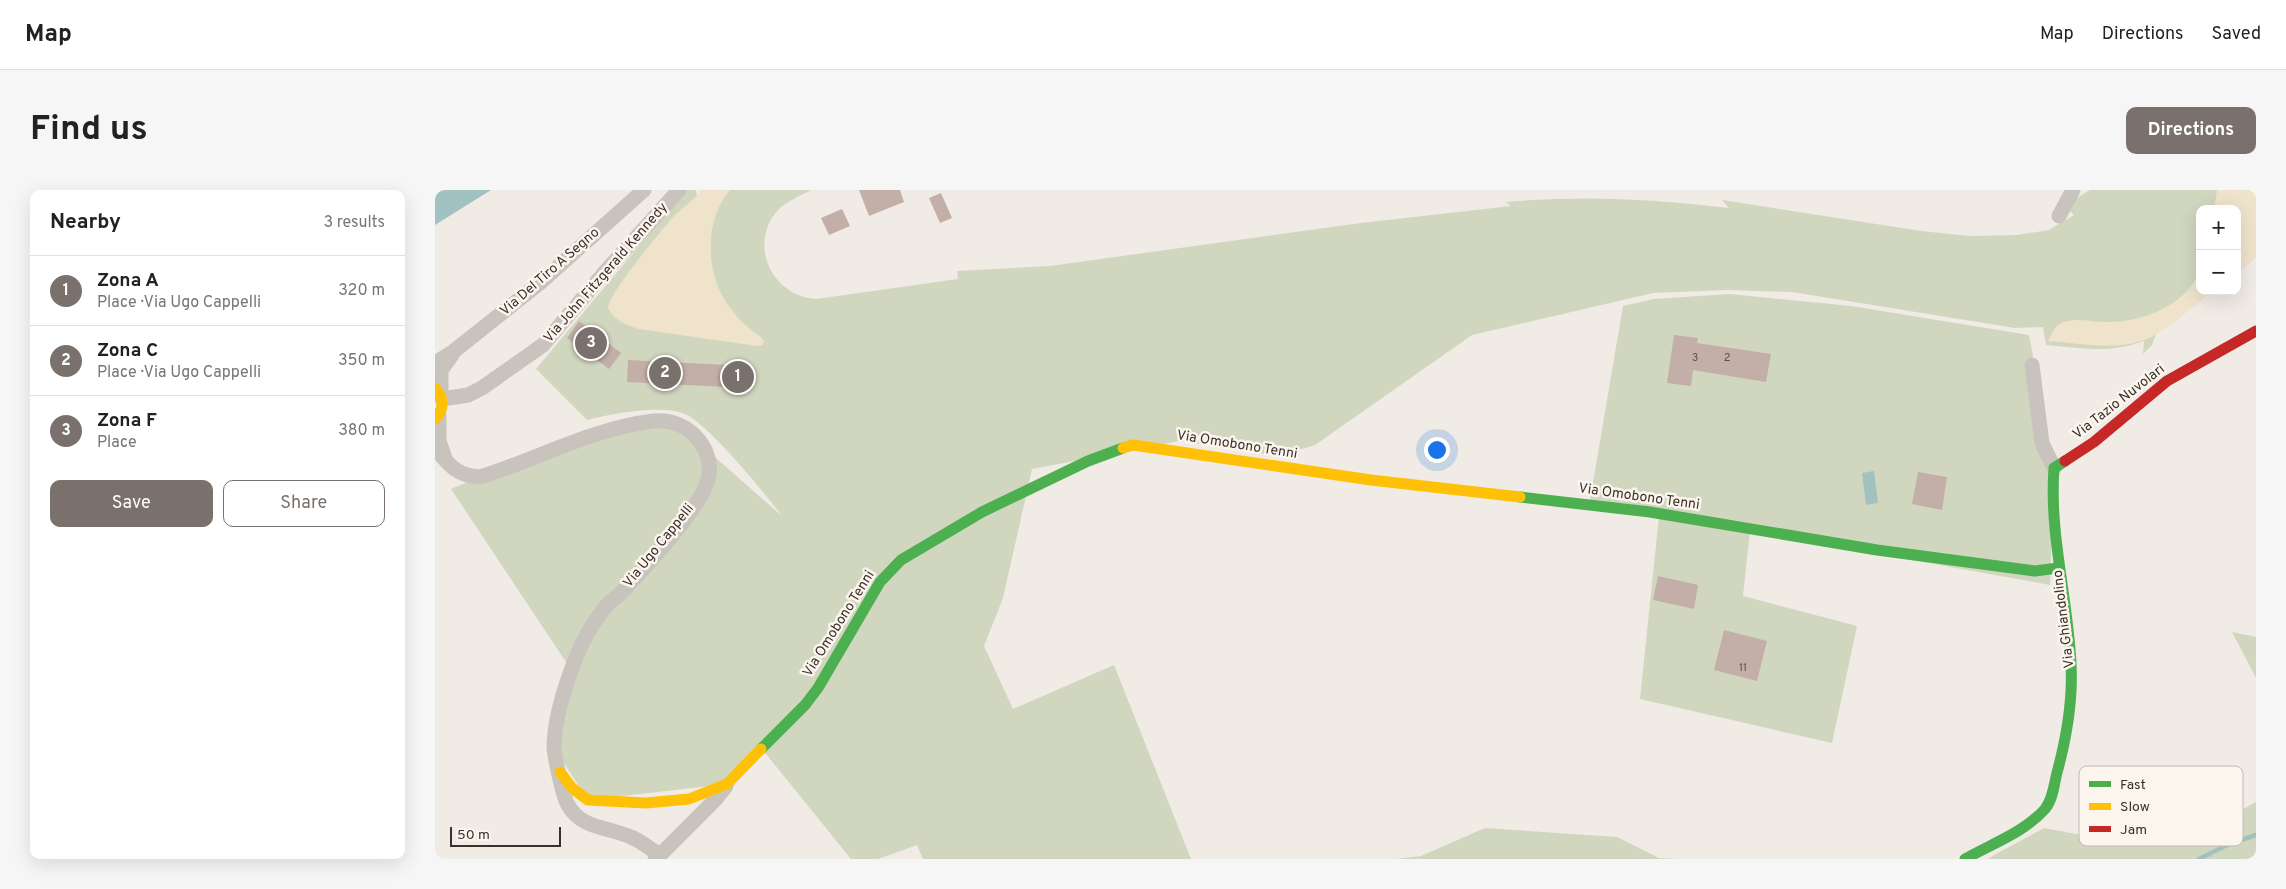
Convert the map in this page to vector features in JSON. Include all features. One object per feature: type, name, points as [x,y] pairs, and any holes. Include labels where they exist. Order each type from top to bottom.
[{"type":"street","name":"Via Del Tiro A Segno","points":[[435,363],[454,351],[541,282],[644,190]]},
{"type":"street","name":"Via John Fitzgerald Kennedy","points":[[439,405],[469,402],[481,388],[543,345],[604,273],[679,190]]},
{"type":"street","points":[[2059,216],[2073,190]]},
{"type":"street","name":"Via Tazio Nuvolari","points":[[2054,468],[2094,442],[2167,381],[2256,331]]},
{"type":"street","name":"Via Del Tiro A Segno","points":[[439,405],[441,370],[454,351]]},
{"type":"street","name":"Via Ghiandolino","points":[[1965,859],[2032,822],[2048,805],[2065,747],[2071,695],[2070,650],[2058,568],[2052,485],[2054,468],[2042,443],[2032,365]]},
{"type":"street","points":[[439,405],[439,441],[446,461]]},
{"type":"street","name":"Via Ugo Cappelli","points":[[435,448],[459,473],[466,476],[480,477],[603,431],[655,421],[675,422],[692,433],[704,445],[710,464],[705,487],[684,520],[624,590],[600,612],[581,645],[558,716],[554,748],[568,806],[585,823],[631,837],[657,857],[715,800],[727,784]]},
{"type":"street","name":"Via Omobono Tenni","points":[[560,772],[572,788],[588,800],[608,802],[646,803],[689,799],[727,784],[805,705],[880,582],[901,560],[981,512],[1088,461],[1113,450],[1133,445],[1371,480],[1650,512],[1931,558],[2035,571],[2058,568]]},
{"type":"green space","points":[[686,190],[696,190],[697,197],[702,190],[811,190],[789,201],[778,210],[770,221],[764,246],[766,259],[779,281],[789,290],[801,296],[816,299],[958,279],[957,271],[1050,266],[1361,223],[1511,206],[1506,202],[1591,198],[1645,200],[1729,208],[1722,200],[1921,231],[1970,236],[2017,235],[2049,230],[2074,215],[2068,209],[2077,198],[2090,190],[2256,190],[2256,257],[2241,270],[2241,205],[2196,205],[2196,295],[2208,295],[2156,334],[2152,345],[2143,354],[2144,341],[2119,348],[2107,349],[2046,345],[2043,327],[2015,328],[1792,292],[1728,290],[1653,293],[1472,335],[1315,445],[1295,451],[1272,455],[1179,441],[1032,469],[1003,598],[984,646],[1013,709],[1114,665],[1191,859],[923,859],[917,845],[878,859],[851,859],[762,749],[727,784],[588,800],[554,748],[572,671],[451,489],[480,477],[655,421],[675,422],[782,516],[750,476],[721,445],[695,420],[685,414],[675,411],[650,410],[587,420],[536,369]]},
{"type":"green space","points":[[1729,294],[1851,306],[2029,335],[2054,468],[2050,585],[1750,531],[1743,596],[1857,626],[1832,743],[1640,699],[1659,516],[1589,506],[1623,306],[1654,299]]},
{"type":"green space","points":[[2232,632],[2256,637],[2256,678]]},
{"type":"green space","points":[[2256,802],[2256,859],[1987,859],[2044,828],[2079,835],[2079,846],[2243,846],[2243,809]]},
{"type":"green space","points":[[1485,828],[1617,837],[1659,858],[1675,859],[1396,859],[1421,856]]},
{"type":"sand","points":[[702,190],[730,190],[721,203],[715,217],[711,249],[712,265],[722,296],[740,320],[763,339],[762,345],[757,346],[639,329],[621,322],[608,308],[617,289],[649,246],[676,214]]},
{"type":"sand","points":[[2217,190],[2256,190],[2256,257],[2241,270],[2241,205],[2215,205]]},
{"type":"sand","points":[[2196,277],[2196,295],[2208,295],[2170,325],[2144,340],[2108,346],[2048,341],[2053,330],[2067,321],[2118,322],[2147,316],[2173,303]]},
{"type":"water","points":[[435,190],[491,190],[435,225]]},
{"type":"water","points":[[1874,471],[1878,503],[1866,505],[1862,473]]},
{"type":"building","points":[[859,190],[900,190],[904,202],[869,216]]},
{"type":"building","points":[[941,193],[952,218],[940,223],[929,198]]},
{"type":"building","points":[[842,209],[850,226],[829,235],[821,218]]},
{"type":"building","points":[[579,321],[621,353],[609,369],[567,338]]},
{"type":"building","points":[[1674,335],[1698,338],[1697,343],[1771,354],[1766,382],[1693,370],[1691,386],[1667,383]]},
{"type":"building","points":[[628,360],[748,366],[746,388],[627,382]]},
{"type":"building","points":[[1918,472],[1947,477],[1942,510],[1912,504]]},
{"type":"building","points":[[1658,576],[1698,585],[1694,609],[1653,600]]},
{"type":"building","points":[[1724,630],[1767,641],[1757,681],[1714,670]]},
{"type":"waterway","points":[[2243,839],[2256,835]]},
{"type":"waterway","points":[[2199,859],[2225,846]]},
{"type":"traffic: fast","points":[[761,749],[805,705],[818,688],[880,582],[901,560],[982,512],[1088,461],[1123,448]]},
{"type":"traffic: fast","points":[[1965,859],[2007,837],[2037,817],[2048,805],[2053,790],[2067,730],[2071,691],[2069,639],[2056,542],[2053,493],[2054,468],[2065,461]]},
{"type":"traffic: fast","points":[[1520,497],[1650,512],[1877,550],[2035,571],[2058,568]]},
{"type":"traffic: slow","points":[[435,388],[442,400],[442,407],[435,419]]},
{"type":"traffic: slow","points":[[1123,448],[1133,445],[1371,480],[1520,497]]},
{"type":"traffic: slow","points":[[560,772],[572,788],[588,800],[646,803],[689,799],[727,784],[761,749]]},
{"type":"traffic: jam","points":[[2065,461],[2094,442],[2167,381],[2256,331]]},
{"type":"place","name":"Zona F","points":[[591,343]]},
{"type":"place","name":"Zona C","points":[[665,373]]},
{"type":"place","name":"Zona A","points":[[738,377]]}]
